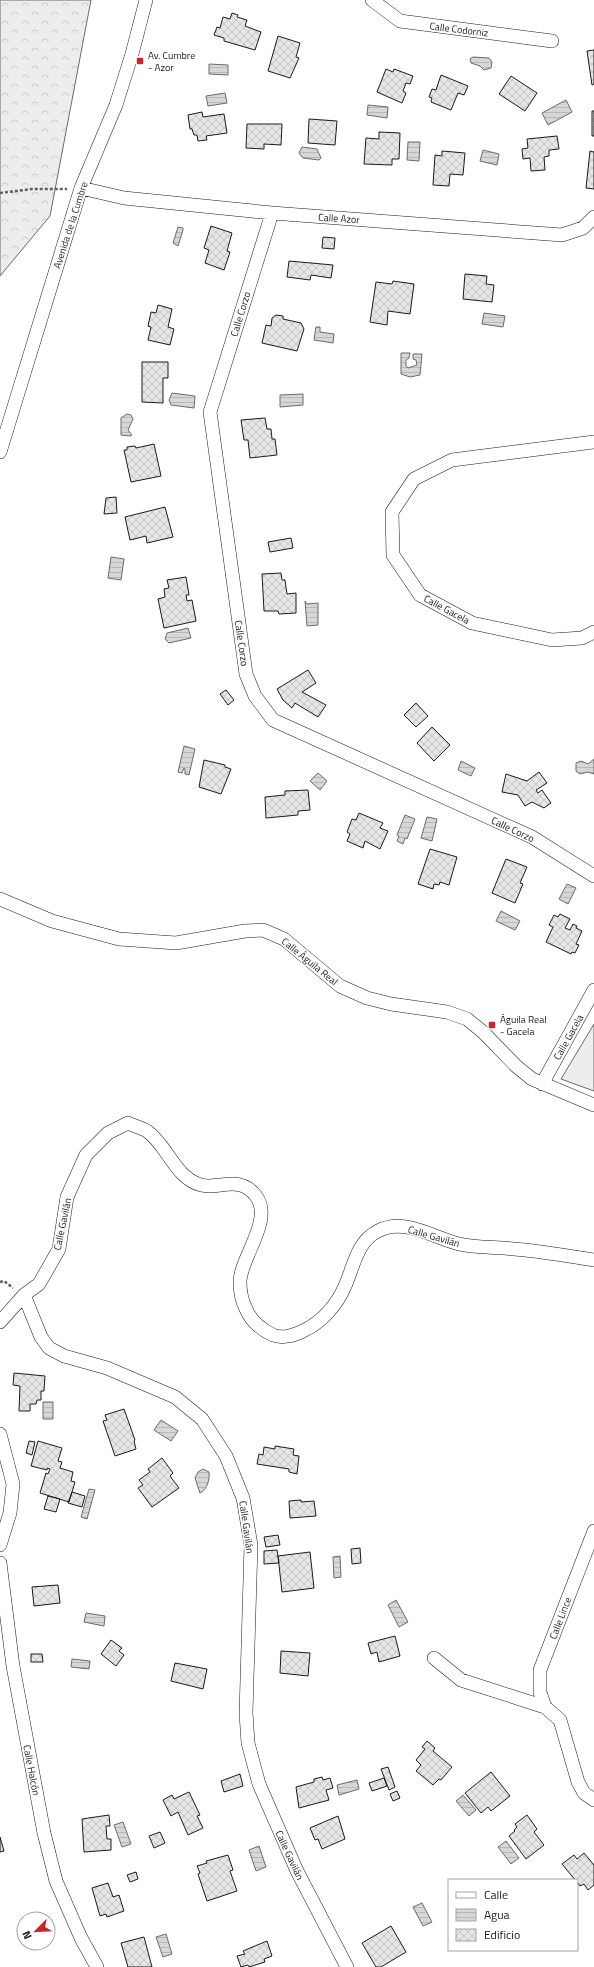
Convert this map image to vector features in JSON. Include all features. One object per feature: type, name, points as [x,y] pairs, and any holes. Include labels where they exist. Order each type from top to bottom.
[{"type":"street","name":"Avenida de la Cumbre","points":[[0,452],[81,188],[116,105],[132,54],[146,0]]},
{"type":"street","name":"Calle Codorniz","points":[[372,0],[400,21],[552,41]]},
{"type":"street","name":"Calle Azor","points":[[81,188],[124,198],[272,212],[562,235],[583,228],[594,217]]},
{"type":"street","name":"Calle Corzo","points":[[272,212],[210,412],[246,674],[255,696],[273,720],[532,837],[594,876]]},
{"type":"street","name":"Calle Gacela","points":[[594,442],[452,460],[414,479],[392,512],[394,555],[420,595],[472,623],[552,640],[582,638],[594,632]]},
{"type":"street","name":"Calle Águila Real","points":[[0,899],[52,921],[119,939],[176,943],[245,931],[262,930],[284,939],[340,986],[367,998],[391,1004],[447,1012],[467,1019],[483,1032],[532,1080],[594,1106]]},
{"type":"street","name":"Calle Gacela","points":[[542,1084],[594,990]]},
{"type":"street","name":"Calle Gavilán","points":[[347,1967],[297,1871],[259,1784],[248,1743],[246,1713],[251,1545],[243,1498],[226,1456],[202,1419],[175,1397],[107,1368],[64,1356],[49,1348],[41,1337],[24,1295],[39,1284],[59,1249],[67,1197],[86,1155],[108,1133],[128,1123],[147,1131],[166,1151],[184,1175],[201,1185],[241,1184],[256,1196],[261,1206],[261,1222],[240,1281],[242,1299],[248,1316],[264,1330],[275,1336],[292,1336],[309,1328],[328,1313],[344,1288],[360,1248],[367,1238],[379,1230],[396,1226],[427,1232],[459,1244],[540,1251],[594,1260]]},
{"type":"street","points":[[0,1322],[24,1295]]},
{"type":"street","points":[[0,1434],[14,1484],[10,1513],[0,1545]]},
{"type":"street","name":"Calle Lince","points":[[545,1707],[540,1692],[540,1670],[594,1531]]},
{"type":"street","name":"Calle Halcón","points":[[0,1563],[13,1666],[44,1833],[56,1882],[80,1938],[97,1967]]},
{"type":"street","points":[[434,1658],[461,1680],[545,1707],[560,1720],[578,1782],[584,1793],[594,1800]]},
{"type":"path","points":[[0,193],[32,189],[81,188]]},
{"type":"shaded area","points":[[594,1024],[594,1091],[561,1079]]},
{"type":"green space","points":[[0,0],[91,0],[50,216],[0,276]]},
{"type":"water","points":[[473,57],[489,58],[492,62],[491,68],[484,70],[480,66],[471,63],[470,59]]},
{"type":"water","points":[[209,64],[228,65],[228,75],[209,74]]},
{"type":"water","points":[[225,93],[227,103],[208,106],[206,96]]},
{"type":"water","points":[[566,100],[572,112],[548,125],[542,113]]},
{"type":"water","points":[[368,105],[388,107],[387,118],[367,115]]},
{"type":"water","points":[[408,142],[420,142],[419,161],[407,160]]},
{"type":"water","points":[[302,147],[317,149],[321,158],[319,160],[303,158],[299,153]]},
{"type":"water","points":[[483,150],[499,154],[497,165],[480,161]]},
{"type":"water","points":[[178,227],[183,228],[183,230],[178,246],[173,243]]},
{"type":"water","points":[[484,313],[505,316],[503,327],[482,324]]},
{"type":"water","points":[[316,327],[320,327],[320,332],[334,334],[333,343],[314,340]]},
{"type":"water","points":[[401,353],[410,353],[409,358],[406,360],[406,366],[408,368],[417,365],[416,360],[413,359],[413,354],[422,354],[420,375],[410,377],[401,374]]},
{"type":"water","points":[[172,393],[195,396],[194,408],[171,405],[169,400]]},
{"type":"water","points":[[303,394],[303,405],[280,407],[280,395]]},
{"type":"water","points":[[127,414],[131,415],[133,419],[128,430],[132,435],[130,436],[121,435],[121,418]]},
{"type":"water","points":[[111,557],[124,559],[121,580],[108,578]]},
{"type":"water","points":[[305,601],[307,604],[318,603],[318,625],[307,626]]},
{"type":"water","points":[[188,628],[191,638],[169,643],[165,639],[167,633]]},
{"type":"water","points":[[184,746],[195,749],[189,775],[185,774],[184,768],[182,773],[178,772]]},
{"type":"water","points":[[594,759],[594,774],[588,772],[580,774],[576,771],[576,763],[581,761],[588,764]]},
{"type":"water","points":[[461,761],[475,768],[471,776],[458,770]]},
{"type":"water","points":[[318,773],[327,781],[320,790],[310,781]]},
{"type":"water","points":[[405,815],[415,819],[407,839],[405,838],[403,844],[397,841],[399,836],[397,835]]},
{"type":"water","points":[[427,817],[437,819],[432,841],[421,838]]},
{"type":"water","points":[[567,884],[576,888],[568,904],[559,899]]},
{"type":"water","points":[[501,911],[520,921],[515,930],[496,921]]},
{"type":"water","points":[[43,1402],[53,1402],[53,1419],[43,1419]]},
{"type":"water","points":[[161,1420],[178,1431],[171,1441],[154,1430]]},
{"type":"water","points":[[203,1469],[209,1472],[209,1478],[208,1484],[200,1493],[195,1478],[198,1472]]},
{"type":"water","points":[[89,1489],[95,1490],[87,1519],[81,1517]]},
{"type":"water","points":[[340,1556],[341,1577],[334,1578],[333,1557]]},
{"type":"water","points":[[396,1600],[408,1622],[399,1627],[388,1605]]},
{"type":"water","points":[[86,1613],[105,1616],[104,1626],[84,1622]]},
{"type":"water","points":[[72,1659],[90,1661],[89,1669],[71,1667]]},
{"type":"water","points":[[357,1780],[359,1789],[339,1795],[337,1785]]},
{"type":"water","points":[[463,1795],[476,1810],[469,1816],[456,1801]]},
{"type":"water","points":[[123,1822],[131,1844],[122,1847],[114,1825]]},
{"type":"water","points":[[506,1841],[519,1858],[511,1864],[498,1847]]},
{"type":"water","points":[[259,1846],[266,1867],[256,1871],[249,1850]]},
{"type":"water","points":[[422,1903],[432,1922],[423,1926],[413,1907]]},
{"type":"water","points":[[166,1934],[172,1954],[163,1957],[156,1937]]},
{"type":"building","points":[[232,13],[238,15],[237,17],[247,20],[245,26],[261,32],[255,50],[224,41],[224,38],[214,35],[217,27],[220,28],[223,17],[230,19]]},
{"type":"building","points":[[278,36],[300,43],[296,57],[299,58],[290,78],[268,71]]},
{"type":"building","points":[[594,50],[594,84],[592,85],[587,51]]},
{"type":"building","points":[[386,69],[393,72],[394,69],[413,76],[410,84],[406,83],[403,91],[406,93],[402,103],[377,92]]},
{"type":"building","points":[[441,75],[468,86],[464,95],[458,93],[451,110],[431,102],[432,98],[429,97],[432,89],[436,90]]},
{"type":"building","points":[[511,76],[537,93],[525,111],[499,94]]},
{"type":"building","points":[[592,111],[594,111],[594,136],[592,136]]},
{"type":"building","points":[[202,112],[203,117],[224,114],[227,133],[206,136],[207,140],[198,141],[197,135],[194,135],[192,129],[190,129],[188,115]]},
{"type":"building","points":[[309,119],[337,121],[335,145],[308,143]]},
{"type":"building","points":[[247,124],[282,124],[281,145],[264,144],[264,149],[246,148]]},
{"type":"building","points":[[379,132],[400,133],[399,159],[392,159],[392,165],[364,164],[366,138],[379,139]]},
{"type":"building","points":[[557,136],[559,149],[549,150],[549,156],[544,157],[545,170],[531,171],[530,158],[523,159],[522,149],[528,148],[527,139]]},
{"type":"building","points":[[442,151],[465,153],[463,175],[450,174],[449,186],[433,185],[435,155],[442,156]]},
{"type":"building","points":[[590,151],[594,152],[594,189],[586,188]]},
{"type":"building","points":[[211,226],[232,233],[227,251],[230,252],[224,270],[205,263],[209,250],[204,248]]},
{"type":"building","points":[[323,237],[335,238],[334,249],[322,248]]},
{"type":"building","points":[[289,261],[333,265],[331,278],[311,275],[310,280],[287,277]]},
{"type":"building","points":[[465,274],[487,276],[486,284],[494,285],[492,302],[463,299]]},
{"type":"building","points":[[393,281],[414,284],[410,314],[388,311],[387,325],[370,322],[376,282],[392,284]]},
{"type":"building","points":[[158,305],[172,309],[168,327],[174,329],[170,345],[148,340],[151,327],[148,326],[151,312],[156,313]]},
{"type":"building","points":[[276,315],[283,316],[283,319],[301,323],[304,329],[297,351],[262,343],[266,325],[271,326],[272,318]]},
{"type":"building","points":[[142,362],[168,362],[168,378],[163,378],[163,403],[142,402]]},
{"type":"building","points":[[265,418],[267,429],[271,429],[272,439],[275,439],[277,455],[250,458],[248,440],[244,440],[241,420]]},
{"type":"building","points":[[154,444],[161,476],[131,482],[124,450],[127,450],[127,447],[135,446],[136,448]]},
{"type":"building","points":[[116,497],[117,513],[104,514],[106,498]]},
{"type":"building","points":[[165,507],[173,537],[147,543],[146,536],[130,540],[125,517]]},
{"type":"building","points":[[291,538],[293,548],[270,552],[268,542]]},
{"type":"building","points":[[281,573],[282,580],[285,580],[287,594],[296,593],[296,613],[279,614],[278,611],[264,611],[262,574]]},
{"type":"building","points":[[186,577],[189,595],[186,595],[187,601],[192,600],[196,621],[164,628],[158,599],[165,597],[164,589],[169,588],[167,580]]},
{"type":"building","points":[[308,670],[316,683],[302,692],[326,705],[318,717],[295,703],[292,708],[283,700],[277,689]]},
{"type":"building","points":[[226,690],[234,700],[228,705],[220,694]]},
{"type":"building","points":[[416,703],[428,716],[416,727],[404,715]]},
{"type":"building","points":[[432,727],[450,745],[434,761],[417,743]]},
{"type":"building","points":[[204,760],[225,765],[225,767],[231,769],[221,794],[199,787]]},
{"type":"building","points":[[539,772],[547,783],[536,790],[538,793],[542,790],[551,803],[544,808],[532,802],[525,806],[518,795],[502,792],[506,774],[527,781]]},
{"type":"building","points":[[308,790],[310,810],[298,811],[298,815],[266,818],[265,797],[285,795],[285,791]]},
{"type":"building","points":[[359,813],[383,823],[380,828],[388,831],[380,849],[365,841],[363,848],[347,841],[350,834],[347,832],[352,819],[356,820]]},
{"type":"building","points":[[430,849],[457,857],[449,885],[440,882],[439,885],[434,884],[433,889],[418,884]]},
{"type":"building","points":[[506,859],[527,867],[520,883],[523,884],[515,903],[492,893]]},
{"type":"building","points":[[560,914],[570,919],[565,928],[570,930],[573,924],[577,926],[576,928],[582,931],[576,944],[579,945],[575,953],[572,952],[571,954],[546,942],[553,927],[549,925],[554,915],[558,917]]},
{"type":"building","points":[[14,1373],[45,1376],[44,1391],[41,1391],[41,1400],[37,1400],[36,1404],[30,1404],[30,1411],[19,1411],[20,1386],[13,1385]]},
{"type":"building","points":[[124,1409],[135,1440],[136,1449],[115,1456],[103,1421],[107,1420],[105,1415]]},
{"type":"building","points":[[29,1441],[35,1442],[32,1455],[26,1453]]},
{"type":"building","points":[[38,1441],[62,1448],[58,1461],[62,1462],[60,1468],[73,1472],[71,1481],[75,1482],[69,1502],[40,1493],[46,1473],[48,1474],[50,1469],[47,1468],[47,1470],[31,1466]]},
{"type":"building","points":[[275,1446],[294,1449],[293,1455],[299,1456],[297,1474],[289,1472],[289,1469],[257,1464],[259,1454],[263,1455],[264,1447],[275,1449]]},
{"type":"building","points":[[162,1458],[173,1473],[170,1476],[179,1488],[152,1507],[138,1488],[143,1485],[139,1480],[150,1472],[148,1469]]},
{"type":"building","points":[[72,1492],[85,1496],[82,1507],[68,1503]]},
{"type":"building","points":[[48,1496],[60,1499],[56,1512],[44,1509]]},
{"type":"building","points":[[301,1500],[301,1502],[314,1501],[316,1516],[290,1518],[289,1501]]},
{"type":"building","points":[[278,1535],[280,1545],[266,1547],[264,1537]]},
{"type":"building","points":[[360,1548],[361,1563],[352,1564],[351,1549]]},
{"type":"building","points":[[277,1550],[279,1563],[264,1564],[264,1551]]},
{"type":"building","points":[[310,1552],[314,1588],[282,1592],[278,1556]]},
{"type":"building","points":[[58,1585],[60,1603],[34,1606],[32,1587]]},
{"type":"building","points":[[395,1636],[400,1656],[379,1662],[377,1652],[371,1654],[368,1643]]},
{"type":"building","points":[[111,1640],[122,1648],[119,1651],[124,1655],[116,1666],[101,1654]]},
{"type":"building","points":[[281,1651],[310,1653],[308,1676],[280,1673]]},
{"type":"building","points":[[31,1654],[42,1654],[43,1662],[31,1662]]},
{"type":"building","points":[[175,1663],[207,1669],[203,1689],[171,1681]]},
{"type":"building","points":[[427,1741],[435,1748],[433,1751],[452,1767],[441,1780],[439,1779],[433,1785],[416,1771],[421,1765],[416,1760],[425,1749],[422,1747]]},
{"type":"building","points":[[388,1767],[395,1787],[389,1790],[381,1769]]},
{"type":"building","points":[[491,1772],[510,1796],[491,1811],[488,1807],[481,1813],[465,1793]]},
{"type":"building","points":[[240,1774],[243,1786],[224,1792],[221,1781]]},
{"type":"building","points":[[322,1777],[323,1780],[330,1778],[333,1788],[326,1790],[329,1800],[299,1808],[296,1787],[314,1782],[314,1779]]},
{"type":"building","points":[[384,1778],[387,1786],[372,1791],[369,1783]]},
{"type":"building","points":[[397,1791],[400,1798],[393,1801],[390,1794]]},
{"type":"building","points":[[189,1792],[200,1815],[197,1816],[203,1828],[188,1835],[178,1812],[171,1816],[163,1800],[172,1795],[174,1799]]},
{"type":"building","points":[[109,1815],[110,1826],[106,1826],[107,1839],[111,1839],[111,1850],[84,1852],[82,1819]]},
{"type":"building","points":[[527,1815],[537,1829],[534,1832],[544,1845],[526,1859],[509,1836],[517,1827],[515,1824]]},
{"type":"building","points":[[338,1816],[345,1839],[322,1849],[318,1839],[315,1840],[310,1828]]},
{"type":"building","points":[[160,1832],[165,1843],[154,1848],[149,1836]]},
{"type":"building","points":[[0,1837],[4,1851],[0,1852]]},
{"type":"building","points":[[584,1853],[594,1865],[594,1885],[588,1890],[584,1884],[580,1886],[578,1884],[578,1879],[574,1879],[562,1864],[574,1855],[577,1859]]},
{"type":"building","points":[[228,1855],[233,1870],[230,1871],[237,1891],[207,1901],[198,1874],[200,1873],[197,1866],[207,1863],[206,1861]]},
{"type":"building","points":[[136,1872],[138,1879],[130,1882],[127,1875]]},
{"type":"building","points":[[108,1883],[113,1897],[119,1895],[124,1911],[107,1917],[106,1914],[100,1916],[92,1888]]},
{"type":"building","points":[[391,1926],[406,1952],[381,1967],[376,1967],[362,1943]]},
{"type":"building","points":[[144,1937],[152,1967],[128,1967],[121,1943]]},
{"type":"building","points":[[267,1941],[272,1956],[264,1959],[265,1962],[249,1967],[248,1965],[241,1967],[237,1956],[245,1954],[243,1951]]},
{"type":"place","name":"Av. Cumbre - Azor","points":[[140,61]]},
{"type":"place","name":"Águila Real - Gacela","points":[[492,1025]]}]
